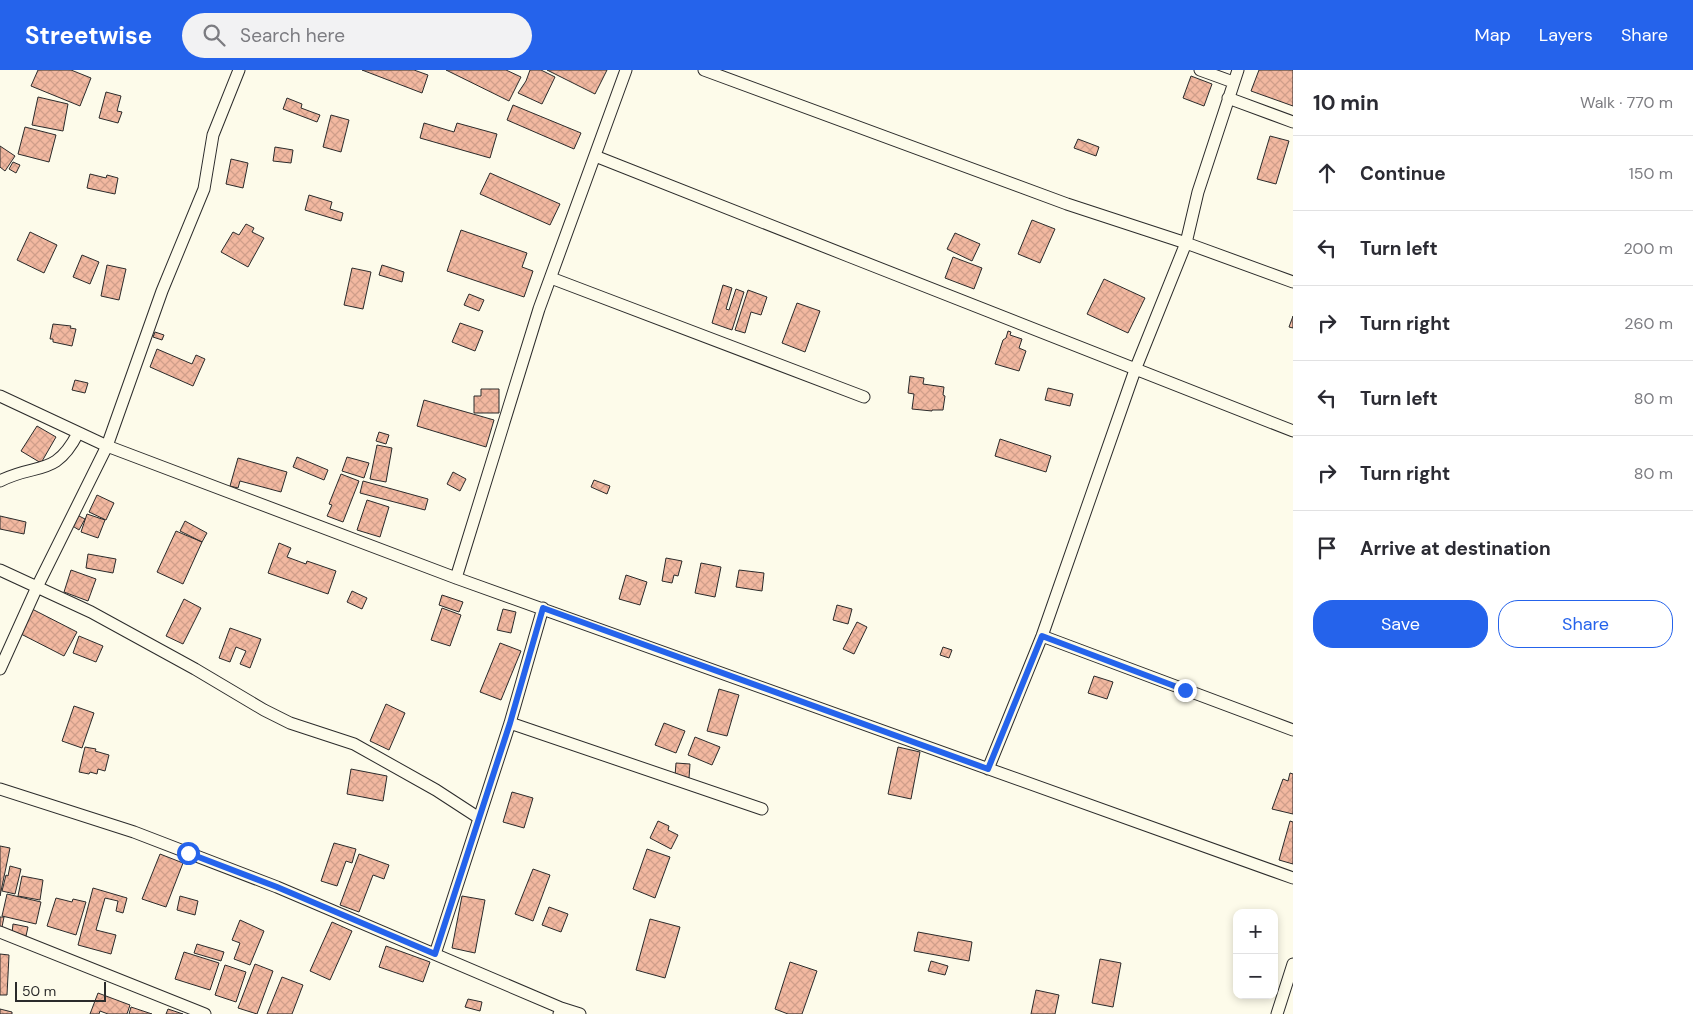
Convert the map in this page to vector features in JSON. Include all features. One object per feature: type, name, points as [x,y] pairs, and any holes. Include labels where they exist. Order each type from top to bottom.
[{"type":"street","points":[[0,669],[37,587],[107,446],[162,291],[204,189],[213,135],[239,70]]},
{"type":"street","points":[[456,578],[539,309],[626,70]]},
{"type":"street","points":[[704,70],[1067,204],[1186,243],[1293,282]]},
{"type":"street","points":[[1200,70],[1233,82]]},
{"type":"street","points":[[988,769],[1042,636],[1135,370],[1186,243],[1198,192],[1238,70]]},
{"type":"street","points":[[1228,98],[1293,122]]},
{"type":"street","points":[[595,156],[1293,431]]},
{"type":"street","points":[[551,278],[864,397]]},
{"type":"street","points":[[0,396],[107,446],[456,578],[1293,878]]},
{"type":"street","points":[[0,481],[10,476],[56,463],[70,448],[78,433]]},
{"type":"street","points":[[0,570],[91,612],[281,718],[354,744],[436,790],[479,818]]},
{"type":"street","points":[[435,954],[510,723],[543,608]]},
{"type":"street","points":[[1042,636],[1293,730]]},
{"type":"street","points":[[510,723],[762,809]]},
{"type":"street","points":[[0,789],[134,832],[277,887],[435,954],[560,1011],[580,1014]]},
{"type":"street","points":[[0,932],[205,1014]]},
{"type":"street","points":[[1277,1014],[1293,964]]},
{"type":"building","points":[[38,70],[71,70],[91,78],[80,106],[31,86]]},
{"type":"building","points":[[362,70],[414,70],[428,75],[422,93]]},
{"type":"building","points":[[446,70],[506,70],[521,77],[509,101]]},
{"type":"building","points":[[530,70],[541,70],[555,77],[542,104],[518,93],[526,81]]},
{"type":"building","points":[[547,70],[607,70],[595,94]]},
{"type":"building","points":[[1259,70],[1293,70],[1293,106],[1251,91]]},
{"type":"building","points":[[1191,76],[1212,84],[1204,106],[1183,98]]},
{"type":"building","points":[[106,92],[121,96],[117,111],[122,112],[118,123],[99,118]]},
{"type":"building","points":[[38,97],[68,104],[63,131],[32,125]]},
{"type":"building","points":[[287,98],[302,104],[301,108],[320,115],[317,122],[283,109]]},
{"type":"building","points":[[513,105],[581,133],[574,149],[507,120]]},
{"type":"building","points":[[331,115],[349,120],[341,152],[323,147]]},
{"type":"building","points":[[424,123],[454,132],[457,123],[497,134],[490,158],[420,138]]},
{"type":"building","points":[[25,127],[56,135],[49,162],[18,154]]},
{"type":"building","points":[[1270,136],[1289,141],[1276,184],[1257,179]]},
{"type":"building","points":[[1078,139],[1099,147],[1096,156],[1074,148]]},
{"type":"building","points":[[0,146],[15,156],[5,171],[0,167]]},
{"type":"building","points":[[275,147],[293,150],[291,163],[273,161]]},
{"type":"building","points":[[231,159],[248,163],[243,188],[226,184]]},
{"type":"building","points":[[13,162],[20,165],[16,173],[9,169]]},
{"type":"building","points":[[490,173],[560,204],[550,225],[480,194]]},
{"type":"building","points":[[90,174],[106,178],[107,175],[118,178],[115,194],[87,188]]},
{"type":"building","points":[[309,195],[332,202],[330,209],[343,213],[341,221],[305,210]]},
{"type":"building","points":[[1032,220],[1055,229],[1040,263],[1018,254]]},
{"type":"building","points":[[246,224],[254,228],[252,232],[264,238],[248,267],[221,252],[233,232],[239,235]]},
{"type":"building","points":[[461,230],[527,253],[522,267],[533,271],[524,297],[447,271]]},
{"type":"building","points":[[30,232],[57,245],[44,273],[17,260]]},
{"type":"building","points":[[955,233],[980,244],[972,261],[947,249]]},
{"type":"building","points":[[82,255],[99,262],[90,284],[73,277]]},
{"type":"building","points":[[953,257],[982,268],[974,289],[945,278]]},
{"type":"building","points":[[107,265],[126,269],[119,300],[101,296]]},
{"type":"building","points":[[382,265],[404,272],[402,282],[379,275]]},
{"type":"building","points":[[352,268],[371,272],[363,309],[344,305]]},
{"type":"building","points":[[1104,279],[1145,298],[1128,333],[1087,314]]},
{"type":"building","points":[[723,285],[732,288],[726,309],[729,310],[736,289],[744,292],[732,330],[712,323]]},
{"type":"building","points":[[748,290],[767,297],[761,315],[751,312],[745,333],[735,330]]},
{"type":"building","points":[[469,294],[484,300],[479,311],[464,305]]},
{"type":"building","points":[[797,303],[820,311],[805,352],[782,343]]},
{"type":"building","points":[[1293,316],[1293,328],[1289,327]]},
{"type":"building","points":[[460,323],[483,331],[475,351],[452,342]]},
{"type":"building","points":[[53,324],[71,326],[70,328],[76,329],[72,346],[53,342],[53,339],[50,339]]},
{"type":"building","points":[[1008,331],[1011,332],[1010,335],[1022,339],[1019,348],[1026,351],[1019,371],[995,364]]},
{"type":"building","points":[[155,332],[164,335],[162,340],[153,337]]},
{"type":"building","points":[[157,349],[192,364],[196,355],[205,359],[193,386],[150,367]]},
{"type":"building","points":[[910,376],[924,378],[923,384],[944,387],[943,410],[912,409],[914,394],[908,393]]},
{"type":"building","points":[[75,380],[88,383],[85,393],[72,390]]},
{"type":"building","points":[[1048,388],[1073,394],[1070,406],[1045,400]]},
{"type":"building","points":[[481,389],[499,389],[499,413],[474,413],[474,396],[481,396]]},
{"type":"building","points":[[424,400],[494,420],[486,447],[417,426]]},
{"type":"building","points":[[37,426],[56,437],[41,463],[21,451]]},
{"type":"building","points":[[379,432],[389,435],[386,444],[376,441]]},
{"type":"building","points":[[1000,439],[1051,456],[1046,472],[995,456]]},
{"type":"building","points":[[377,445],[392,448],[386,482],[370,479]]},
{"type":"building","points":[[297,457],[328,470],[324,480],[293,467]]},
{"type":"building","points":[[347,457],[369,463],[364,478],[342,471]]},
{"type":"building","points":[[238,458],[287,472],[281,492],[240,481],[238,488],[230,486]]},
{"type":"building","points":[[453,472],[466,479],[460,491],[447,484]]},
{"type":"building","points":[[341,474],[359,481],[343,522],[327,516],[332,505],[329,504]]},
{"type":"building","points":[[594,480],[610,486],[607,494],[591,487]]},
{"type":"building","points":[[363,481],[428,499],[425,510],[360,493]]},
{"type":"building","points":[[97,495],[114,503],[106,520],[89,512]]},
{"type":"building","points":[[367,500],[389,507],[380,537],[357,530]]},
{"type":"building","points":[[87,514],[105,520],[98,538],[81,532]]},
{"type":"building","points":[[77,515],[85,519],[79,530],[71,525]]},
{"type":"building","points":[[0,516],[26,522],[24,534],[0,529]]},
{"type":"building","points":[[185,521],[207,533],[202,542],[180,531]]},
{"type":"building","points":[[176,531],[202,542],[183,584],[157,572]]},
{"type":"building","points":[[279,543],[291,548],[287,557],[306,564],[307,561],[336,571],[328,594],[268,573]]},
{"type":"building","points":[[88,554],[116,559],[113,573],[86,568]]},
{"type":"building","points":[[666,558],[682,561],[678,576],[674,575],[672,583],[662,581]]},
{"type":"building","points":[[701,563],[721,567],[715,597],[695,593]]},
{"type":"building","points":[[71,570],[96,579],[88,601],[64,592]]},
{"type":"building","points":[[739,570],[764,573],[762,591],[736,587]]},
{"type":"building","points":[[626,575],[647,582],[640,605],[619,599]]},
{"type":"building","points":[[352,591],[367,598],[362,609],[347,602]]},
{"type":"building","points":[[442,595],[463,602],[459,612],[439,605]]},
{"type":"building","points":[[184,599],[201,608],[183,644],[166,636]]},
{"type":"building","points":[[837,605],[852,609],[848,624],[833,620]]},
{"type":"building","points":[[442,608],[461,615],[450,646],[431,640]]},
{"type":"building","points":[[32,609],[77,632],[64,656],[19,633]]},
{"type":"building","points":[[503,609],[516,612],[511,633],[497,630]]},
{"type":"building","points":[[857,622],[867,627],[854,654],[843,649]]},
{"type":"building","points":[[230,628],[261,639],[250,668],[240,664],[246,651],[236,647],[230,662],[219,658]]},
{"type":"building","points":[[79,636],[103,646],[96,662],[73,653]]},
{"type":"building","points":[[500,643],[521,651],[501,700],[480,692]]},
{"type":"building","points":[[943,647],[952,650],[949,658],[940,655]]},
{"type":"building","points":[[1094,676],[1113,682],[1107,699],[1088,693]]},
{"type":"building","points":[[719,689],[739,695],[727,736],[707,731]]},
{"type":"building","points":[[386,704],[405,713],[389,750],[370,741]]},
{"type":"building","points":[[74,706],[94,713],[82,748],[62,741]]},
{"type":"building","points":[[664,723],[685,731],[676,753],[655,745]]},
{"type":"building","points":[[695,737],[720,747],[712,765],[688,755]]},
{"type":"building","points":[[85,747],[96,749],[95,751],[109,755],[105,771],[98,769],[97,774],[79,772]]},
{"type":"building","points":[[898,747],[920,752],[911,799],[888,794]]},
{"type":"building","points":[[676,763],[690,764],[689,778],[675,776]]},
{"type":"building","points":[[351,769],[387,776],[383,801],[347,794]]},
{"type":"building","points":[[1290,773],[1293,774],[1293,814],[1272,809],[1283,779],[1288,781]]},
{"type":"building","points":[[512,792],[533,798],[524,828],[503,822]]},
{"type":"building","points":[[658,821],[669,826],[668,830],[678,835],[671,849],[650,838]]},
{"type":"building","points":[[1290,821],[1293,822],[1293,864],[1279,860]]},
{"type":"building","points":[[334,843],[356,849],[352,863],[346,861],[337,886],[321,881]]},
{"type":"building","points":[[0,846],[10,848],[0,896]]},
{"type":"building","points":[[647,849],[670,857],[655,898],[633,889]]},
{"type":"building","points":[[160,854],[183,863],[166,907],[142,899]]},
{"type":"building","points":[[359,854],[389,865],[384,879],[373,875],[359,912],[340,905]]},
{"type":"building","points":[[10,866],[21,869],[15,894],[2,891]]},
{"type":"building","points":[[533,869],[550,875],[533,921],[515,914]]},
{"type":"building","points":[[22,876],[43,880],[40,900],[18,896]]},
{"type":"building","points":[[93,888],[127,898],[123,913],[116,911],[118,901],[105,898],[96,930],[116,935],[111,954],[78,945]]},
{"type":"building","points":[[7,894],[41,902],[36,924],[2,916]]},
{"type":"building","points":[[180,896],[198,901],[195,915],[177,910]]},
{"type":"building","points":[[462,896],[485,900],[475,953],[452,948]]},
{"type":"building","points":[[56,898],[72,902],[73,899],[86,902],[76,935],[47,926]]},
{"type":"building","points":[[549,907],[568,914],[561,932],[542,925]]},
{"type":"building","points":[[0,917],[4,917],[2,927],[0,927]]},
{"type":"building","points":[[650,919],[680,927],[665,978],[636,970]]},
{"type":"building","points":[[240,920],[264,931],[250,965],[234,959],[240,943],[232,940]]},
{"type":"building","points":[[332,922],[352,931],[330,980],[310,971]]},
{"type":"building","points":[[13,924],[28,927],[26,936],[12,933]]},
{"type":"building","points":[[918,932],[972,942],[969,961],[914,951]]},
{"type":"building","points":[[197,944],[224,952],[221,961],[194,953]]},
{"type":"building","points":[[386,946],[430,962],[423,982],[379,967]]},
{"type":"building","points":[[184,952],[219,963],[210,990],[175,979]]},
{"type":"building","points":[[0,954],[9,955],[7,995],[0,995]]},
{"type":"building","points":[[1100,959],[1121,963],[1113,1007],[1092,1003]]},
{"type":"building","points":[[931,961],[948,966],[945,975],[928,971]]},
{"type":"building","points":[[790,962],[817,971],[802,1014],[788,1014],[775,1009]]},
{"type":"building","points":[[255,964],[273,971],[257,1014],[238,1008]]},
{"type":"building","points":[[225,965],[246,972],[236,1002],[215,995]]},
{"type":"building","points":[[282,977],[303,985],[292,1014],[267,1014]]},
{"type":"building","points":[[1036,990],[1059,995],[1055,1014],[1031,1014]]},
{"type":"building","points":[[98,993],[130,1005],[127,1014],[108,1014],[100,1011],[99,1014],[90,1014]]},
{"type":"building","points":[[468,999],[482,1002],[480,1011],[465,1007]]},
{"type":"building","points":[[131,1007],[152,1014],[129,1014]]},
{"type":"building","points":[[0,1009],[12,1012],[12,1014],[0,1014]]},
{"type":"building","points":[[168,1009],[183,1014],[166,1014]]},
{"type":"route","points":[[188,853],[277,887],[435,954],[510,723],[543,608],[988,769],[1042,636],[1185,690]]}]
